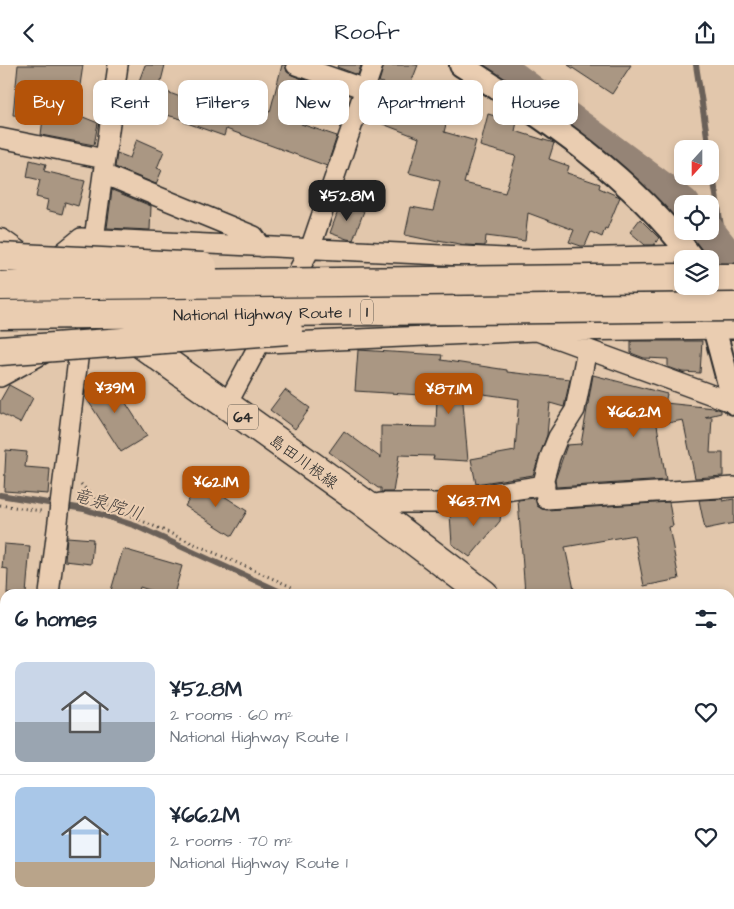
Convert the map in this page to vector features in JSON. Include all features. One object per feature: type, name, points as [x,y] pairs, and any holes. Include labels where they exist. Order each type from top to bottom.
[{"type":"main road","name":"島田川根線","points":[[0,243],[368,506],[477,589]]},
{"type":"main road","points":[[0,257],[191,266],[427,281]]},
{"type":"main road","name":"National Highway Route 1","points":[[0,286],[427,281],[674,265]]},
{"type":"main road","points":[[719,278],[734,278]]},
{"type":"main road","name":"National Highway Route 1","points":[[0,315],[734,307]]},
{"type":"main road","points":[[0,351],[311,328],[395,312]]},
{"type":"street","points":[[94,239],[118,65]]},
{"type":"street","points":[[296,65],[359,87]]},
{"type":"street","points":[[368,80],[373,65]]},
{"type":"street","points":[[461,65],[532,111],[601,163],[656,214],[680,250]]},
{"type":"street","points":[[225,405],[310,249],[359,106]]},
{"type":"street","points":[[0,138],[104,166],[254,236],[262,247]]},
{"type":"street","points":[[39,271],[81,238],[528,259],[674,264]]},
{"type":"street","points":[[537,331],[734,403],[724,328],[708,295]]},
{"type":"street","points":[[0,377],[106,319]]},
{"type":"street","points":[[258,344],[537,331],[724,328]]},
{"type":"street","points":[[50,589],[82,332]]},
{"type":"street","points":[[587,349],[575,410],[558,437],[550,457],[544,479],[546,499],[734,487]]},
{"type":"street","points":[[368,506],[381,503],[465,503],[473,496],[545,485]]},
{"type":"path","points":[[64,472],[83,486],[97,501],[294,589]]},
{"type":"path","points":[[0,505],[59,514]]},
{"type":"building","points":[[18,65],[83,65],[81,80],[16,80]]},
{"type":"building","points":[[145,65],[165,65],[161,80],[139,80]]},
{"type":"building","points":[[282,65],[285,65],[287,72],[304,80],[278,80]]},
{"type":"building","points":[[338,65],[361,65],[358,75],[337,67]]},
{"type":"building","points":[[384,65],[418,65],[412,80],[380,80]]},
{"type":"building","points":[[568,65],[631,65],[612,94]]},
{"type":"building","points":[[278,81],[278,125],[304,125],[337,136],[327,166],[226,129],[224,136],[193,125],[268,125],[268,111],[270,112]]},
{"type":"building","points":[[168,92],[178,96],[178,118],[168,115]]},
{"type":"building","points":[[15,95],[15,115],[13,115]]},
{"type":"building","points":[[488,114],[493,115],[493,125],[516,125],[515,131],[554,143],[549,159],[569,166],[567,173],[600,184],[599,188],[620,197],[602,237],[591,232],[585,246],[569,242],[574,230],[528,213],[525,241],[486,236],[485,246],[465,245],[405,235],[411,207],[433,211],[440,181],[409,173],[419,138],[385,125],[446,125],[444,132],[476,141],[464,183],[505,193],[516,156],[480,146]]},
{"type":"building","points":[[83,117],[93,121],[93,125],[98,125],[94,145],[41,135],[42,125],[83,125]]},
{"type":"building","points":[[137,139],[164,151],[157,168],[162,170],[156,184],[115,167],[117,153],[130,158]]},
{"type":"building","points":[[30,160],[46,164],[44,171],[85,181],[78,206],[65,202],[62,214],[46,210],[48,200],[36,197],[40,180],[27,177]]},
{"type":"building","points":[[112,190],[151,206],[150,230],[107,228]]},
{"type":"building","points":[[341,203],[364,211],[353,240],[330,233]]},
{"type":"building","points":[[640,219],[659,238],[654,245],[645,245],[630,232]]},
{"type":"building","points":[[631,341],[702,341],[700,373],[682,372],[668,367],[668,359],[644,358],[631,353]]},
{"type":"building","points":[[358,350],[442,355],[441,360],[507,370],[507,372],[570,379],[564,407],[550,403],[547,435],[533,475],[476,484],[471,459],[515,451],[519,399],[462,391],[468,461],[433,459],[434,456],[399,455],[393,492],[381,492],[381,488],[378,488],[329,452],[344,431],[381,458],[381,426],[436,427],[437,396],[355,391]]},
{"type":"building","points":[[108,375],[147,436],[121,452],[85,396],[86,390]]},
{"type":"building","points":[[593,375],[667,394],[665,403],[721,410],[721,413],[705,417],[712,417],[710,453],[723,453],[723,476],[695,478],[683,420],[657,425],[666,480],[556,487],[555,480],[567,445],[581,444]]},
{"type":"building","points":[[9,385],[33,398],[20,423],[0,413],[0,401]]},
{"type":"building","points":[[285,390],[310,408],[295,429],[270,410]]},
{"type":"building","points":[[6,450],[27,452],[25,467],[50,469],[48,494],[4,491]]},
{"type":"building","points":[[201,481],[247,511],[232,536],[185,506]]},
{"type":"building","points":[[535,498],[537,506],[547,510],[669,502],[673,526],[669,527],[679,579],[644,586],[634,535],[565,547],[574,589],[525,589],[518,500]]},
{"type":"building","points":[[723,499],[723,501],[734,499],[734,523],[705,529],[699,500]]},
{"type":"building","points":[[502,503],[500,521],[470,557],[452,544],[450,514],[466,514],[477,507]]},
{"type":"building","points":[[67,537],[93,539],[91,564],[65,561]]},
{"type":"building","points":[[4,544],[30,546],[26,589],[7,589],[8,569],[2,568]]},
{"type":"building","points":[[123,549],[182,566],[175,589],[146,589],[140,587],[139,589],[111,589]]},
{"type":"waterway","points":[[492,65],[674,200]]},
{"type":"waterway","points":[[696,65],[708,140]]},
{"type":"waterway","points":[[714,185],[726,258]]},
{"type":"waterway","points":[[712,240],[726,258]]},
{"type":"waterway","name":"竜泉院川","points":[[0,495],[84,509],[136,526],[274,589]]}]
